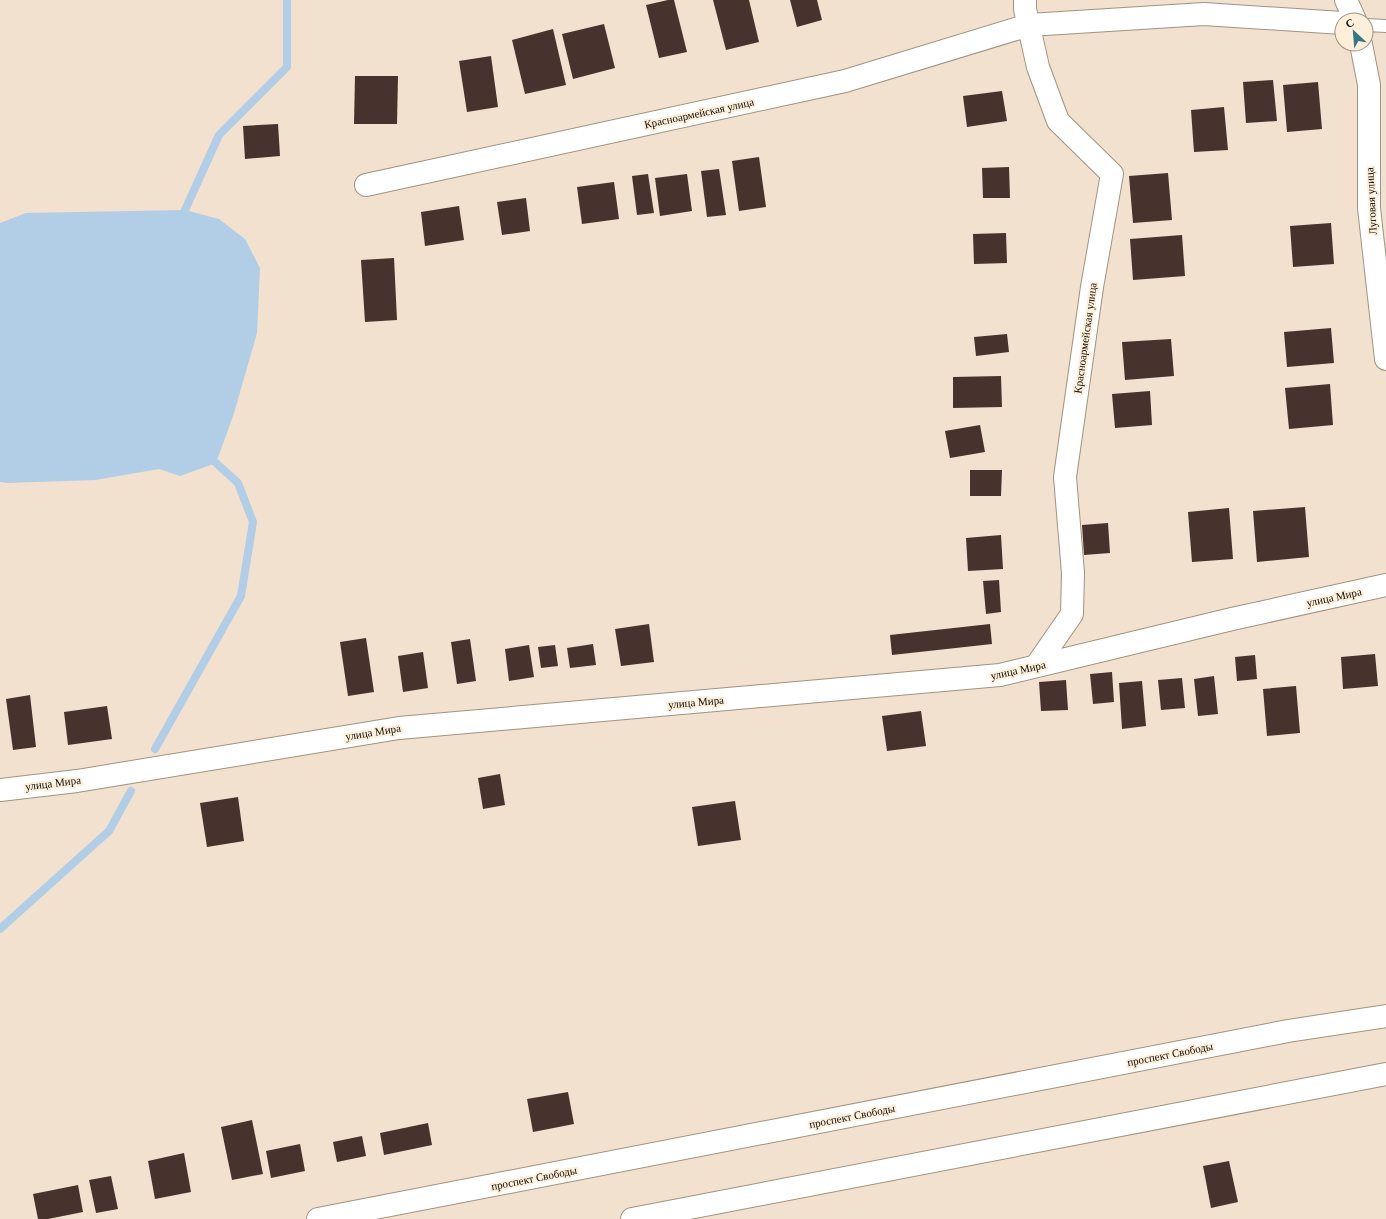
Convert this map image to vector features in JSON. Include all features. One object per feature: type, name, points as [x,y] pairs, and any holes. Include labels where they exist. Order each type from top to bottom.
[{"type":"street","name":"Красноармейская улица","points":[[1025,0],[1025,9],[1038,67],[1058,121],[1112,174],[1092,287],[1065,477],[1073,573],[1072,614],[1036,666]]},
{"type":"street","points":[[1346,0],[1351,12]]},
{"type":"street","points":[[1029,25],[1204,14],[1334,22]]},
{"type":"street","name":"Красноармейская улица","points":[[366,185],[845,81],[1029,25]]},
{"type":"street","name":"Луговая улица","points":[[1363,52],[1369,85],[1369,208],[1386,358]]},
{"type":"street","name":"улица Мира","points":[[0,790],[77,781],[399,728],[1000,675],[1232,619],[1386,585]]},
{"type":"street","name":"проспект Свободы","points":[[318,1219],[1288,1031],[1386,1016]]},
{"type":"street","points":[[632,1219],[1386,1074]]},
{"type":"lane","points":[[1374,25],[1386,26]]},
{"type":"water","points":[[185,210],[219,219],[245,239],[260,268],[257,333],[234,413],[216,463],[180,476],[159,469],[95,480],[0,482],[0,223],[26,213]]},
{"type":"building","points":[[674,0],[687,52],[659,58],[646,5]]},
{"type":"building","points":[[713,0],[749,0],[759,42],[726,50]]},
{"type":"building","points":[[790,0],[817,0],[822,20],[797,27]]},
{"type":"building","points":[[604,24],[615,68],[573,79],[562,34]]},
{"type":"building","points":[[553,29],[566,85],[525,94],[512,40]]},
{"type":"building","points":[[491,56],[498,107],[467,112],[459,61]]},
{"type":"building","points":[[355,76],[398,76],[397,124],[354,124]]},
{"type":"building","points":[[1273,80],[1277,121],[1246,123],[1243,82]]},
{"type":"building","points":[[1318,82],[1322,129],[1287,132],[1283,85]]},
{"type":"building","points":[[1002,91],[1007,121],[967,127],[963,96]]},
{"type":"building","points":[[1224,107],[1228,150],[1194,152],[1191,110]]},
{"type":"building","points":[[278,124],[280,156],[245,159],[243,126]]},
{"type":"building","points":[[759,157],[766,207],[739,211],[732,161]]},
{"type":"building","points":[[1009,167],[1010,198],[983,198],[982,168]]},
{"type":"building","points":[[719,169],[726,215],[707,217],[701,171]]},
{"type":"building","points":[[1168,173],[1172,220],[1133,223],[1129,176]]},
{"type":"building","points":[[648,174],[654,213],[637,215],[632,176]]},
{"type":"building","points":[[687,174],[692,211],[660,216],[655,178]]},
{"type":"building","points":[[614,182],[619,219],[582,224],[577,187]]},
{"type":"building","points":[[526,198],[530,231],[502,235],[497,202]]},
{"type":"building","points":[[459,206],[464,240],[425,246],[421,212]]},
{"type":"building","points":[[1331,223],[1334,264],[1293,267],[1290,226]]},
{"type":"building","points":[[1006,233],[1007,263],[974,264],[973,234]]},
{"type":"building","points":[[1182,235],[1185,276],[1133,280],[1130,239]]},
{"type":"building","points":[[394,258],[397,320],[365,322],[361,260]]},
{"type":"building","points":[[1331,328],[1334,363],[1287,367],[1284,332]]},
{"type":"building","points":[[1007,334],[1009,352],[976,356],[974,337]]},
{"type":"building","points":[[1171,339],[1174,376],[1125,380],[1122,342]]},
{"type":"building","points":[[1001,376],[1002,407],[953,408],[953,377]]},
{"type":"building","points":[[1330,384],[1333,425],[1289,429],[1285,388]]},
{"type":"building","points":[[1150,391],[1152,425],[1115,428],[1112,394]]},
{"type":"building","points":[[980,425],[985,452],[950,458],[945,431]]},
{"type":"building","points":[[970,470],[1002,470],[1001,496],[970,496]]},
{"type":"building","points":[[1305,507],[1309,557],[1257,562],[1253,511]]},
{"type":"building","points":[[1229,508],[1233,559],[1192,562],[1188,512]]},
{"type":"building","points":[[1108,523],[1110,553],[1084,555],[1082,525]]},
{"type":"building","points":[[1001,535],[1003,569],[968,571],[966,538]]},
{"type":"building","points":[[999,580],[1001,612],[986,614],[983,581]]},
{"type":"building","points":[[649,624],[654,662],[621,666],[615,629]]},
{"type":"building","points":[[990,624],[992,644],[892,655],[890,635]]},
{"type":"building","points":[[366,638],[374,692],[348,696],[340,642]]},
{"type":"building","points":[[470,639],[476,681],[457,684],[451,642]]},
{"type":"building","points":[[593,644],[596,665],[570,668],[567,648]]},
{"type":"building","points":[[529,645],[534,677],[509,681],[505,649]]},
{"type":"building","points":[[555,645],[558,666],[541,668],[538,647]]},
{"type":"building","points":[[423,652],[428,688],[403,692],[398,656]]},
{"type":"building","points":[[1375,654],[1378,686],[1343,689],[1341,657]]},
{"type":"building","points":[[1255,655],[1257,679],[1237,681],[1235,657]]},
{"type":"building","points":[[1112,672],[1114,702],[1093,704],[1090,674]]},
{"type":"building","points":[[1214,676],[1218,714],[1198,716],[1194,679]]},
{"type":"building","points":[[1182,678],[1185,708],[1161,710],[1158,680]]},
{"type":"building","points":[[1066,680],[1068,710],[1041,711],[1039,682]]},
{"type":"building","points":[[1142,681],[1146,726],[1122,729],[1119,683]]},
{"type":"building","points":[[1296,686],[1300,733],[1267,736],[1263,689]]},
{"type":"building","points":[[30,695],[36,747],[13,750],[6,699]]},
{"type":"building","points":[[107,706],[112,739],[68,745],[64,712]]},
{"type":"building","points":[[921,711],[926,746],[887,751],[882,716]]},
{"type":"building","points":[[500,774],[505,805],[483,809],[478,778]]},
{"type":"building","points":[[238,797],[244,841],[207,847],[200,803]]},
{"type":"building","points":[[735,801],[741,840],[698,846],[692,807]]},
{"type":"building","points":[[568,1092],[574,1124],[533,1132],[527,1099]]},
{"type":"building","points":[[252,1120],[263,1174],[232,1180],[221,1127]]},
{"type":"building","points":[[428,1123],[432,1145],[384,1155],[380,1133]]},
{"type":"building","points":[[362,1136],[366,1156],[337,1162],[333,1142]]},
{"type":"building","points":[[300,1144],[305,1171],[271,1178],[266,1151]]},
{"type":"building","points":[[184,1153],[191,1192],[155,1199],[148,1161]]},
{"type":"building","points":[[1229,1161],[1238,1202],[1211,1208],[1203,1166]]},
{"type":"building","points":[[111,1176],[118,1209],[96,1213],[89,1180]]},
{"type":"building","points":[[78,1185],[83,1212],[48,1219],[38,1219],[33,1194]]},
{"type":"waterway","points":[[185,210],[219,135],[287,67],[287,0]]},
{"type":"waterway","points":[[155,749],[241,596],[253,522],[238,483],[216,463]]},
{"type":"waterway","points":[[0,929],[109,831],[131,791]]}]
